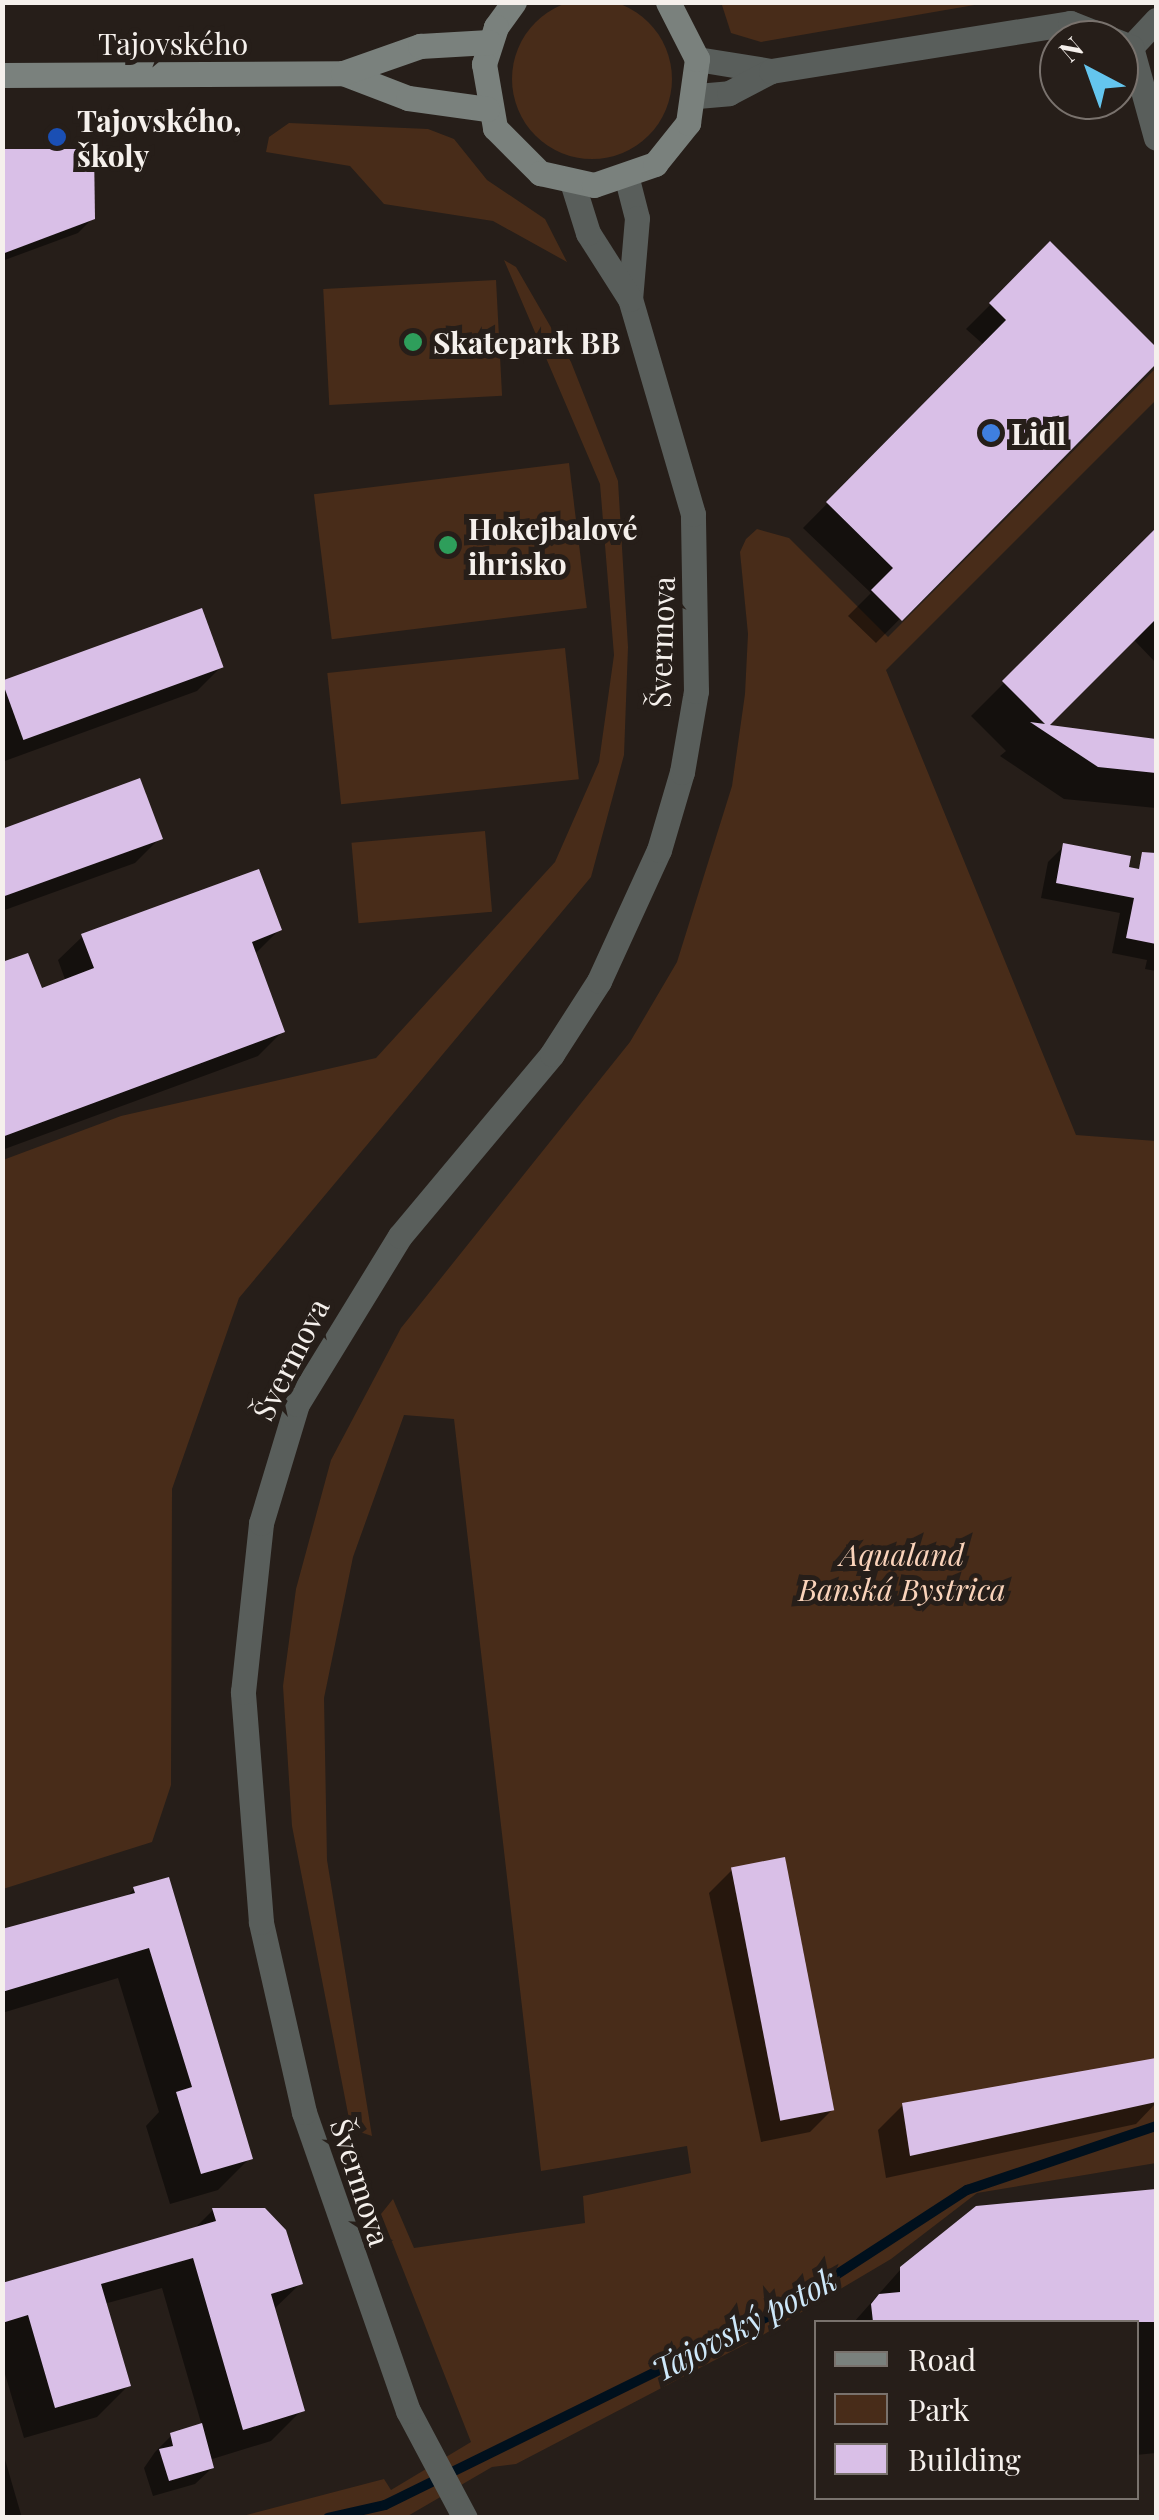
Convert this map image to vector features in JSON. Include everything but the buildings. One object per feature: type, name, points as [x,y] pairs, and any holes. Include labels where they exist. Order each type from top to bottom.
[{"type":"main road","points":[[514,2],[489,42],[483,75],[488,109],[505,144],[524,163],[573,184],[627,179],[674,146],[697,96],[697,59],[671,3]]},
{"type":"main road","name":"Tajovského","points":[[2,75],[343,73],[420,46],[489,42]]},
{"type":"main road","name":"Tajovského","points":[[343,73],[408,98],[488,109]]},
{"type":"street","points":[[1139,38],[1156,20]]},
{"type":"street","points":[[697,96],[729,92],[771,71],[1039,28]]},
{"type":"street","points":[[697,59],[771,71]]},
{"type":"street","points":[[1139,73],[1156,138]]},
{"type":"street","name":"Švermova","points":[[627,179],[637,218],[630,299]]},
{"type":"street","name":"Švermova","points":[[458,2506],[408,2411],[322,2175],[278,2001],[248,1799],[243,1692],[249,1608],[276,1462],[316,1366],[400,1236],[562,1039],[599,982],[659,850],[696,692],[696,533],[686,480],[630,299],[588,234],[573,184]]},
{"type":"green space","points":[[592,-1],[623,5],[649,22],[666,48],[672,79],[666,110],[649,136],[623,153],[592,159],[561,153],[535,136],[518,110],[512,79],[518,48],[535,22],[561,5]]},
{"type":"green space","points":[[721,2],[986,3],[761,42],[731,33]]},
{"type":"green space","points":[[289,123],[428,129],[454,139],[487,180],[545,219],[567,262],[493,221],[384,204],[350,166],[266,152],[269,137]]},
{"type":"green space","points":[[504,260],[516,267],[571,362],[618,481],[628,647],[624,755],[591,877],[239,1298],[172,1489],[171,1785],[152,1842],[3,1889],[3,1160],[121,1116],[376,1058],[555,862],[599,762],[614,655],[600,484]]},
{"type":"green space","name":"Skatepark BB","points":[[496,280],[502,396],[329,405],[323,289]]},
{"type":"green space","name":"Aqualand Banská Bystrica","points":[[1156,368],[1156,400],[886,670],[1076,1135],[1156,1141],[1156,2163],[977,2193],[891,2259],[761,2336],[516,2464],[492,2467],[406,2517],[235,2518],[384,2479],[391,2490],[471,2442],[381,2214],[393,2199],[414,2248],[585,2223],[583,2196],[691,2173],[687,2146],[541,2171],[454,1419],[404,1415],[353,1557],[324,1698],[327,1860],[372,2136],[351,2129],[292,1826],[283,1686],[296,1589],[331,1460],[401,1328],[630,1042],[677,962],[732,786],[745,694],[748,634],[740,552],[746,539],[757,529],[789,538],[888,637]]},
{"type":"green space","name":"Hokejbalové ihrisko","points":[[569,463],[587,608],[332,639],[314,494]]},
{"type":"green space","points":[[565,648],[579,779],[341,804],[327,673]]},
{"type":"green space","points":[[485,831],[492,912],[359,923],[352,843]]},
{"type":"waterway","name":"Tajovský potok","points":[[328,2518],[385,2505],[782,2310],[967,2190],[1156,2126]]},
{"type":"place","name":"Tajovského, školy","points":[[57,137]]},
{"type":"place","name":"Skatepark BB","points":[[413,342]]},
{"type":"place","name":"Lidl","points":[[991,433]]},
{"type":"place","name":"Hokejbalové ihrisko","points":[[448,545]]}]
